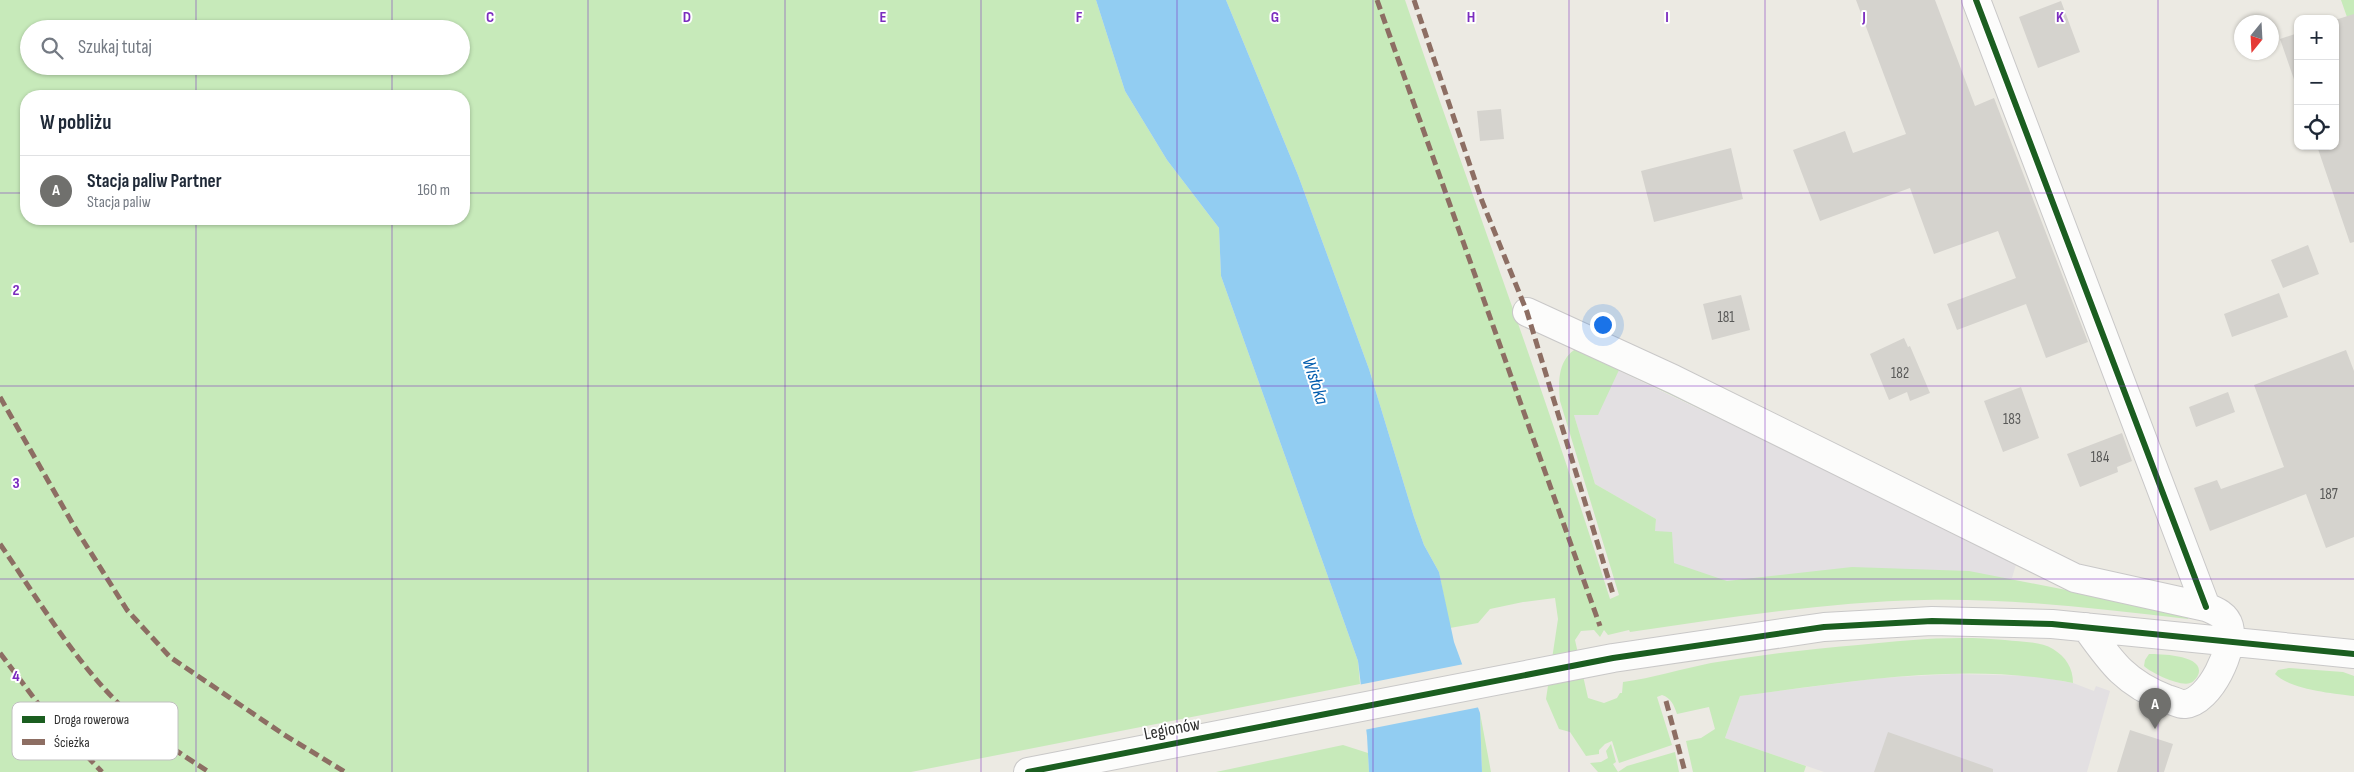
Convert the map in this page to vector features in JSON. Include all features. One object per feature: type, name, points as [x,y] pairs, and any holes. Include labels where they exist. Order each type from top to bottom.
[{"type":"street","points":[[1976,0],[2206,607]]},
{"type":"street","points":[[1527,312],[1673,379],[2075,578],[2206,607],[2220,613],[2229,626],[2224,663],[2204,695],[2196,701],[2184,704],[2146,691],[2130,680],[2110,661],[2086,627]]},
{"type":"street","name":"Legionów","points":[[1028,772],[1614,658],[1824,627],[1932,621],[2052,624],[2354,654]]},
{"type":"shaded area","points":[[1590,357],[2017,561],[2012,578],[1648,598],[1656,519],[1595,484],[1574,415]]},
{"type":"shaded area","points":[[1955,674],[2035,676],[2073,683],[2094,691],[2096,686],[2110,691],[2087,772],[1824,772],[1725,738],[1740,696],[1880,678]]},
{"type":"green space","points":[[0,0],[1096,0],[1125,91],[1167,160],[1219,228],[1221,276],[1358,661],[1360,684],[911,772],[0,772]]},
{"type":"green space","points":[[1226,0],[1405,0],[1535,373],[1610,599],[1619,595],[1560,401],[1559,385],[1563,363],[1579,347],[2017,561],[1619,370],[1598,415],[1574,415],[1595,484],[1656,519],[1655,531],[1672,532],[1674,563],[1727,581],[1852,567],[1969,571],[2189,614],[2188,619],[2023,602],[1924,600],[1813,607],[1630,632],[1629,630],[1608,635],[1604,630],[1600,637],[1594,630],[1581,631],[1575,640],[1588,698],[1604,703],[1617,698],[1622,693],[1623,682],[1711,663],[1803,650],[1931,639],[1968,638],[2042,644],[2053,649],[2065,659],[2072,672],[2073,683],[2032,677],[1948,674],[1865,680],[1740,696],[1725,738],[1806,766],[1804,772],[1693,772],[1686,741],[1701,738],[1715,729],[1709,707],[1677,714],[1672,702],[1662,695],[1657,697],[1672,745],[1619,763],[1612,741],[1605,744],[1599,750],[1599,754],[1586,756],[1570,732],[1559,729],[1546,699],[1558,619],[1555,598],[1490,609],[1478,623],[1450,628],[1439,572],[1424,545],[1414,517],[1369,369],[1298,175]]},
{"type":"green space","points":[[2341,0],[2354,0],[2354,37]]},
{"type":"green space","points":[[2149,654],[2178,656],[2187,659],[2198,666],[2198,675],[2193,681],[2186,684],[2166,679],[2144,666]]},
{"type":"green space","points":[[2289,668],[2343,672],[2354,676],[2354,696],[2301,687],[2275,674],[2278,670]]},
{"type":"green space","points":[[1480,713],[1491,772],[1482,772]]},
{"type":"green space","points":[[1611,744],[1616,762],[1613,764],[1618,772],[1598,772],[1590,763],[1601,762],[1608,758],[1606,751]]},
{"type":"green space","points":[[1343,745],[1368,753],[1369,772],[1216,772]]},
{"type":"green space","points":[[1675,752],[1679,772],[1618,772],[1627,766]]},
{"type":"water","name":"Wisłoka","points":[[1096,0],[1226,0],[1298,175],[1369,369],[1414,517],[1424,545],[1439,572],[1454,642],[1480,713],[1482,772],[1369,772],[1367,736],[1358,661],[1221,276],[1219,228],[1167,160],[1125,91]]},
{"type":"pier","points":[[1464,664],[1480,707],[1364,730],[1358,685]]},
{"type":"building","points":[[1856,0],[1935,0],[1975,106],[1994,98],[2088,342],[2046,358],[2026,304],[1957,330],[1947,304],[2016,278],[1998,231],[1934,254],[1910,188],[1820,221],[1793,150],[1845,131],[1853,153],[1906,134]]},
{"type":"building","points":[[2061,1],[2080,52],[2038,68],[2019,17]]},
{"type":"building","points":[[2354,14],[2354,242],[2350,243],[2318,150],[2339,150],[2339,19]]},
{"type":"building","points":[[2294,34],[2294,79],[2280,39]]},
{"type":"building","points":[[1501,109],[1504,139],[1480,141],[1477,111]]},
{"type":"building","points":[[1731,148],[1743,199],[1654,222],[1641,171]]},
{"type":"building","points":[[2308,245],[2319,274],[2283,288],[2271,260]]},
{"type":"building","points":[[2279,293],[2288,317],[2232,337],[2224,314]]},
{"type":"building","points":[[1741,295],[1750,330],[1712,340],[1703,304]]},
{"type":"building","points":[[1904,338],[1908,347],[1910,346],[1930,393],[1910,401],[1907,392],[1889,400],[1870,354]]},
{"type":"building","points":[[2346,350],[2354,371],[2354,537],[2326,548],[2306,494],[2210,531],[2194,488],[2217,480],[2221,489],[2284,467],[2254,385]]},
{"type":"building","points":[[2021,387],[2039,438],[2003,452],[1984,401]]},
{"type":"building","points":[[2228,392],[2235,412],[2196,427],[2189,407]]},
{"type":"building","points":[[2122,433],[2132,461],[2117,467],[2118,472],[2080,487],[2067,454]]},
{"type":"building","points":[[2130,730],[2173,744],[2164,772],[2117,772]]},
{"type":"building","points":[[1888,732],[1993,769],[1993,772],[1874,772]]},
{"type":"marked path","points":[[1377,0],[1600,626]]},
{"type":"marked path","points":[[1414,0],[1482,201],[1527,312],[1613,594]]},
{"type":"marked path","points":[[0,397],[74,526],[127,610],[170,657],[283,734],[345,772]]},
{"type":"marked path","points":[[0,544],[68,644],[117,702]]},
{"type":"marked path","points":[[0,653],[37,702]]},
{"type":"marked path","points":[[1666,701],[1685,772]]},
{"type":"marked path","points":[[178,752],[209,772]]},
{"type":"marked path","points":[[91,760],[102,772]]},
{"type":"cycle path","points":[[1976,0],[2206,607]]},
{"type":"cycle path","points":[[1028,772],[1613,658],[1824,627],[1932,621],[2052,624],[2354,654]]},
{"type":"place","name":"Stacja paliw Partner","points":[[2155,729]]}]
